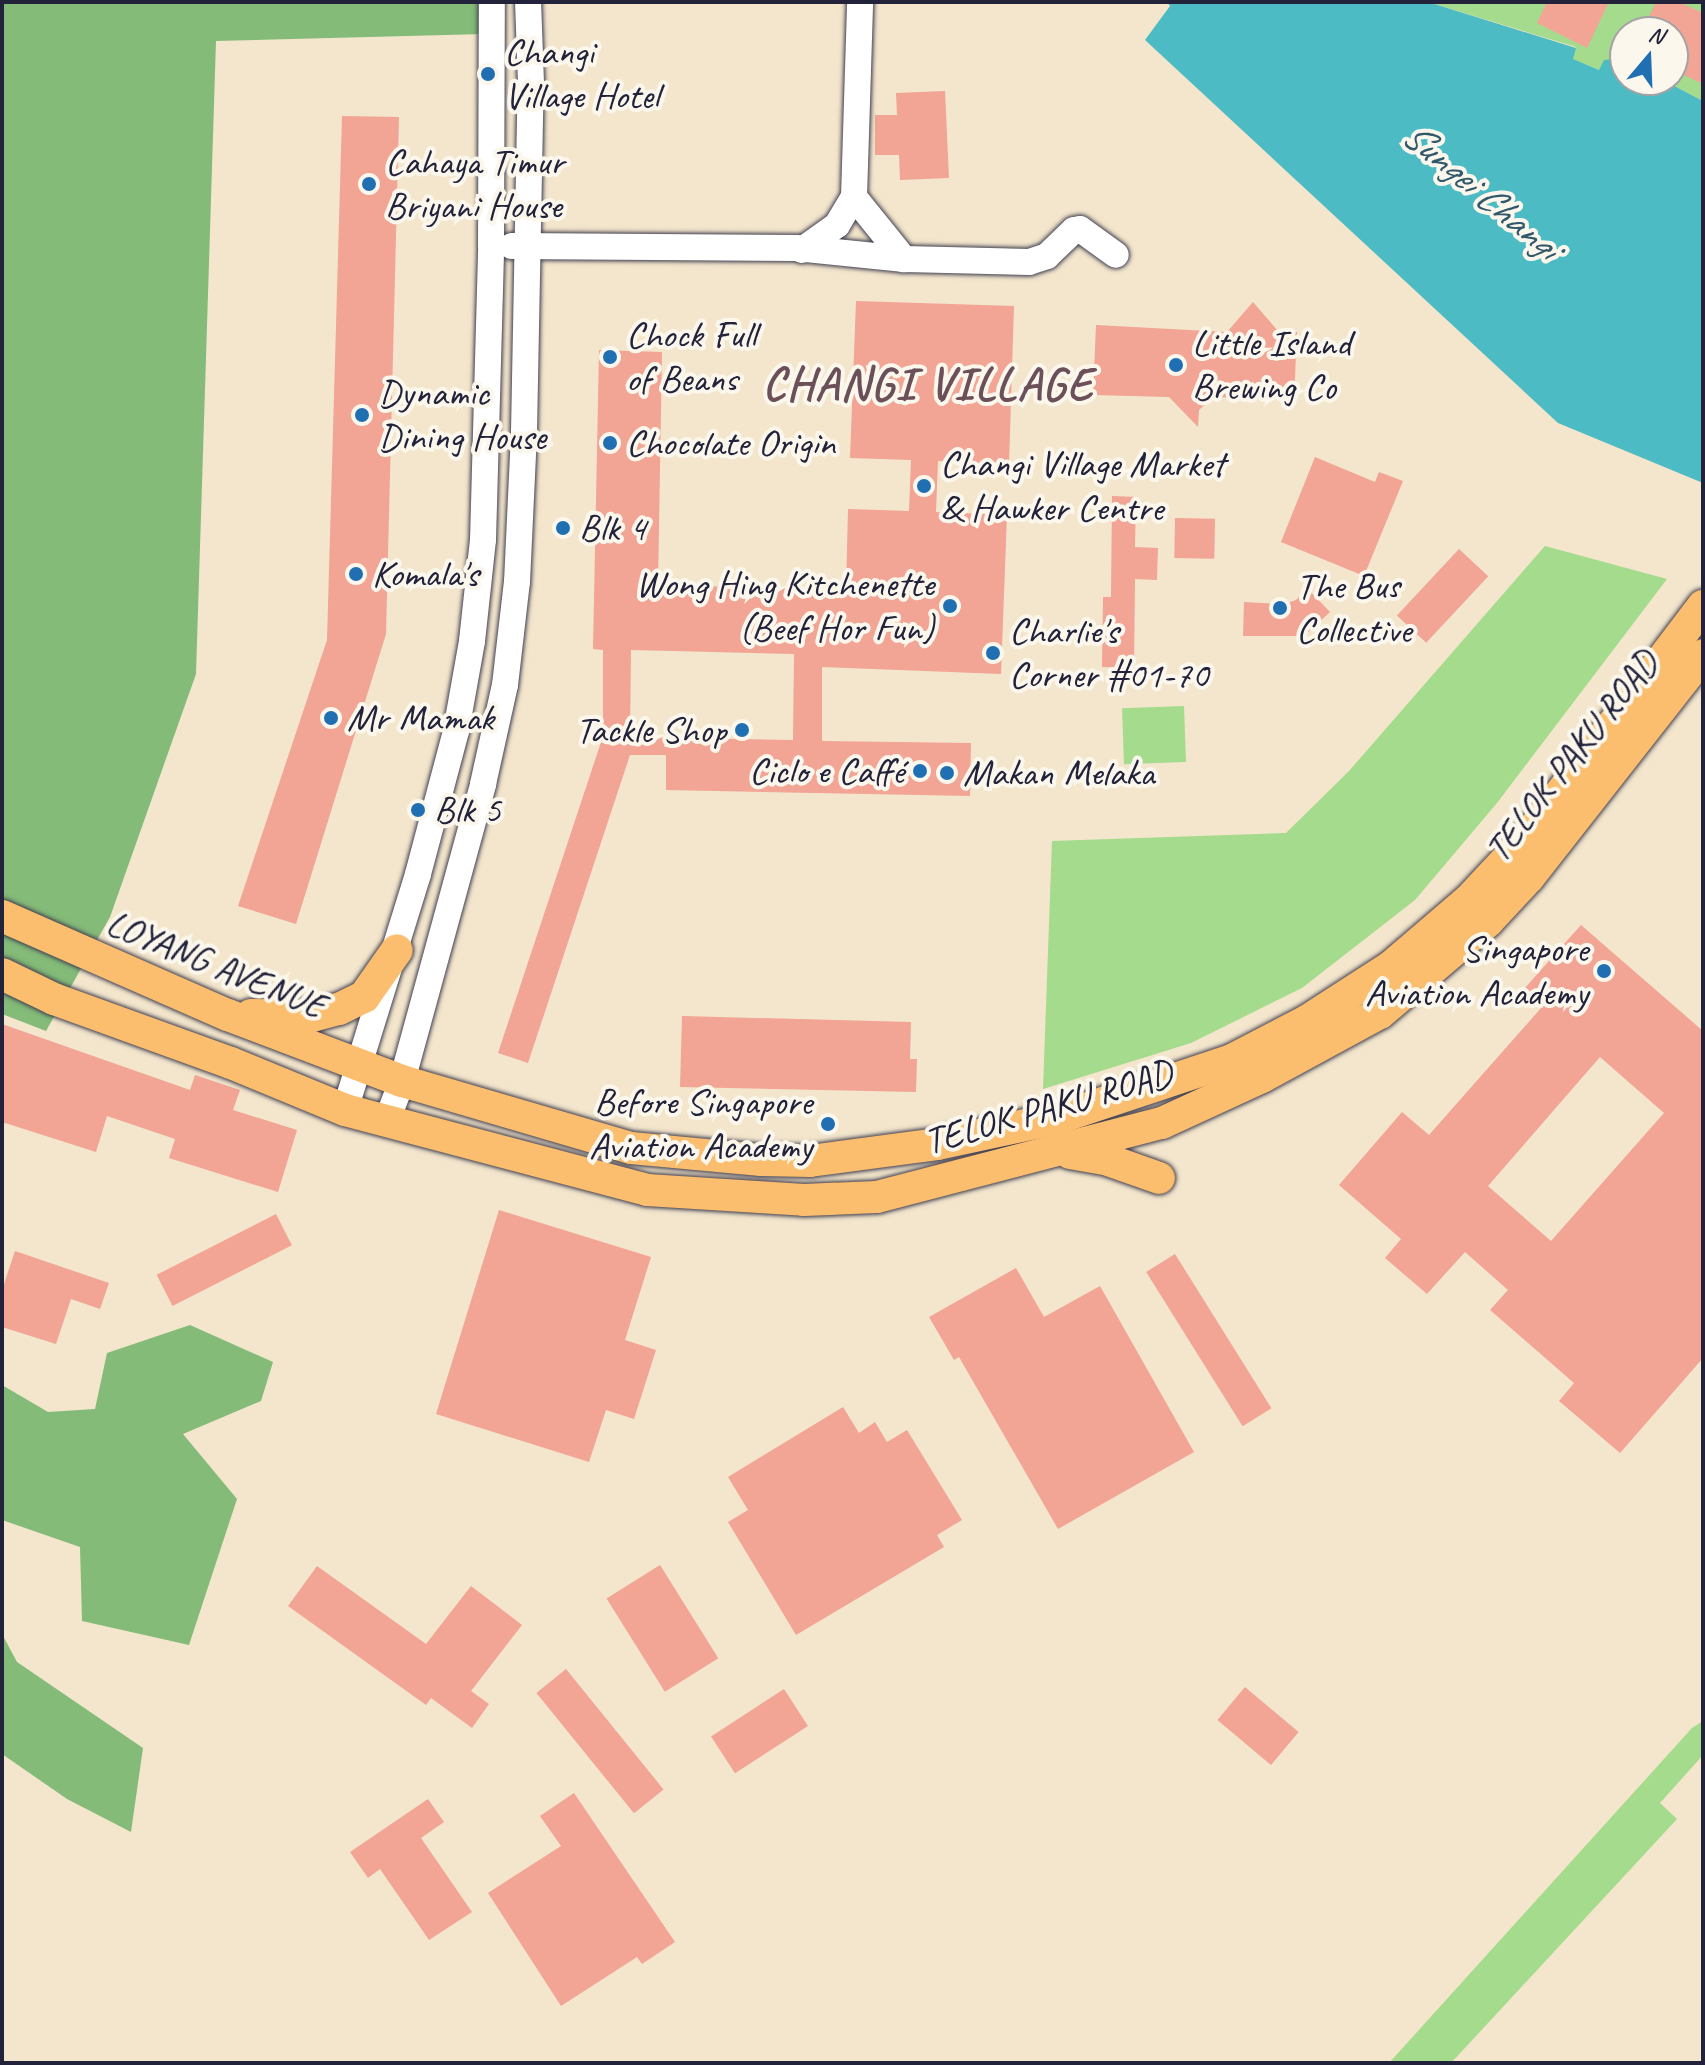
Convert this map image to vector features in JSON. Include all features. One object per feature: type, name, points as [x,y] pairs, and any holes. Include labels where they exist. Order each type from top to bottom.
[{"type":"main road","name":"TELOK PAKU ROAD","points":[[402,1081],[631,1148],[761,1160],[810,1161],[937,1144],[1058,1118],[1232,1060],[1307,1021],[1392,966],[1469,900],[1526,839],[1703,606]]},
{"type":"main road","name":"TELOK PAKU ROAD","points":[[386,1123],[647,1190],[804,1200],[877,1197],[1162,1123],[1262,1077],[1380,1013],[1488,921],[1529,877],[1703,655]]},
{"type":"main road","name":"LOYANG AVENUE","points":[[2,916],[228,1015],[402,1081]]},
{"type":"main road","points":[[228,1015],[312,1016],[339,1009],[364,997],[397,950]]},
{"type":"main road","points":[[2,974],[54,999],[386,1123]]},
{"type":"main road","points":[[1059,1152],[1108,1160],[1159,1178]]},
{"type":"street","points":[[345,1110],[397,950],[456,731],[472,641],[483,540],[491,245],[492,2]]},
{"type":"street","points":[[386,1123],[402,1081],[483,784],[505,685],[517,582],[529,247],[528,2]]},
{"type":"street","points":[[802,250],[837,225],[854,197],[860,2]]},
{"type":"street","points":[[854,197],[904,259]]},
{"type":"street","points":[[491,245],[802,250],[904,259],[1029,262],[1047,256],[1074,230],[1080,229],[1116,255]]},
{"type":"green space","points":[[2,2],[483,2],[484,34],[216,41],[196,674],[110,917],[46,1031],[2,1014]]},
{"type":"green space","points":[[1428,2],[1703,2],[1703,101],[1689,94],[1689,16],[1609,16],[1609,65],[1599,70],[1572,59],[1576,47]]},
{"type":"green space","points":[[1545,546],[1667,579],[1497,803],[1415,900],[1302,988],[1191,1043],[1043,1089],[1052,841],[1286,833],[1349,771]]},
{"type":"green space","points":[[1184,706],[1186,762],[1124,764],[1122,708]]},
{"type":"green space","points":[[190,1325],[273,1362],[261,1401],[183,1434],[237,1499],[189,1645],[82,1621],[80,1547],[2,1520],[2,1385],[48,1412],[95,1409],[107,1353]]},
{"type":"green space","points":[[2,1634],[17,1662],[143,1748],[131,1832],[67,1799],[2,1754]]},
{"type":"green space","points":[[1703,1721],[1703,1755],[1660,1803],[1677,1819],[1451,2063],[1389,2063],[1692,1728]]},
{"type":"water","name":"Sungei Changi","points":[[1167,2],[1428,2],[1576,48],[1573,59],[1599,70],[1604,60],[1609,59],[1609,96],[1689,94],[1703,101],[1703,483],[1558,423],[1145,40],[1170,6]]},
{"type":"building","points":[[1547,2],[1609,2],[1587,48],[1537,23]]},
{"type":"building","points":[[1656,2],[1679,2],[1703,13],[1703,84],[1689,77],[1689,16],[1649,16]]},
{"type":"building","points":[[945,91],[949,178],[900,180],[899,155],[875,155],[875,115],[897,115],[896,93]]},
{"type":"building","points":[[342,116],[399,117],[386,634],[296,924],[238,906],[327,640]]},
{"type":"building","points":[[856,301],[1014,306],[1009,464],[938,461],[936,512],[1007,515],[1001,674],[822,667],[822,741],[971,743],[970,796],[666,790],[666,755],[630,755],[528,1063],[498,1053],[603,736],[603,650],[593,649],[599,350],[662,352],[658,585],[846,590],[848,509],[909,511],[911,460],[850,458]],"holes":[[[631,650],[794,654],[793,740],[630,737]]]},
{"type":"building","points":[[1253,302],[1278,331],[1297,332],[1294,400],[1213,397],[1199,410],[1198,427],[1169,397],[1093,395],[1096,325],[1227,332]]},
{"type":"building","points":[[1315,457],[1375,482],[1379,472],[1403,481],[1364,576],[1281,542]]},
{"type":"building","points":[[1112,496],[1136,497],[1135,547],[1158,548],[1157,580],[1135,579],[1134,668],[1102,667],[1103,597],[1111,597]]},
{"type":"building","points":[[1175,518],[1215,519],[1214,559],[1174,558]]},
{"type":"building","points":[[1459,549],[1488,576],[1426,643],[1397,616]]},
{"type":"building","points":[[1308,589],[1330,612],[1304,636],[1243,636],[1244,602],[1284,604],[1296,600]]},
{"type":"building","points":[[1581,925],[1703,1031],[1703,1358],[1620,1453],[1559,1401],[1574,1383],[1490,1310],[1508,1290],[1465,1252],[1427,1294],[1385,1258],[1401,1239],[1339,1185],[1402,1112],[1429,1135],[1542,1007],[1523,990]],"holes":[[[1600,1057],[1664,1113],[1551,1241],[1488,1186]]]},
{"type":"building","points":[[682,1016],[911,1022],[910,1059],[917,1059],[916,1092],[680,1087]]},
{"type":"building","points":[[2,1024],[190,1090],[195,1075],[240,1090],[233,1110],[297,1130],[278,1192],[169,1158],[175,1139],[107,1116],[96,1152],[2,1122]]},
{"type":"building","points":[[499,1210],[651,1257],[625,1340],[656,1350],[634,1419],[606,1410],[589,1462],[436,1414]]},
{"type":"building","points":[[276,1214],[292,1245],[172,1306],[157,1275]]},
{"type":"building","points":[[15,1251],[109,1283],[100,1309],[71,1299],[56,1344],[2,1327],[2,1290]]},
{"type":"building","points":[[1175,1254],[1271,1408],[1243,1426],[1146,1272]]},
{"type":"building","points":[[1016,1268],[1044,1317],[1100,1286],[1194,1452],[1058,1529],[959,1357],[954,1360],[929,1317]]},
{"type":"building","points":[[843,1407],[859,1433],[875,1422],[887,1442],[907,1430],[962,1520],[937,1535],[944,1547],[796,1635],[728,1522],[748,1510],[728,1477]]},
{"type":"building","points":[[660,1565],[718,1658],[665,1692],[607,1598]]},
{"type":"building","points":[[317,1566],[426,1644],[471,1586],[522,1625],[471,1691],[489,1704],[472,1728],[431,1698],[426,1705],[288,1606]]},
{"type":"building","points":[[566,1669],[664,1789],[634,1813],[536,1693]]},
{"type":"building","points":[[1245,1687],[1299,1732],[1271,1765],[1217,1720]]},
{"type":"building","points":[[784,1689],[808,1726],[735,1773],[711,1736]]},
{"type":"building","points":[[574,1793],[675,1942],[642,1964],[637,1957],[561,2006],[488,1893],[561,1846],[540,1816]]},
{"type":"building","points":[[428,1799],[444,1822],[421,1838],[472,1912],[429,1940],[380,1869],[368,1878],[350,1852]]},
{"type":"place","name":"Changi Village Hotel","points":[[488,74]]},
{"type":"place","name":"Cahaya Timur Briyani House","points":[[369,184]]},
{"type":"place","name":"Chock Full of Beans","points":[[610,357]]},
{"type":"place","name":"Little Island Brewing Co","points":[[1176,365]]},
{"type":"place","name":"Dynamic Dining House","points":[[362,415]]},
{"type":"place","name":"Chocolate Origin","points":[[610,443]]},
{"type":"place","name":"Changi Village Market & Hawker Centre","points":[[924,486]]},
{"type":"place","name":"Blk 4","points":[[563,528]]},
{"type":"place","name":"Komala's","points":[[356,574]]},
{"type":"place","name":"Wong Hing Kitchenette (Beef Hor Fun)","points":[[950,606]]},
{"type":"place","name":"The Bus Collective","points":[[1280,608]]},
{"type":"place","name":"Charlie's Corner #01-70","points":[[993,653]]},
{"type":"place","name":"Mr Mamak","points":[[331,718]]},
{"type":"place","name":"Tackle Shop","points":[[742,730]]},
{"type":"place","name":"Ciclo e Caffé","points":[[920,771]]},
{"type":"place","name":"Makan Melaka","points":[[947,773]]},
{"type":"place","name":"Blk 5","points":[[418,810]]},
{"type":"place","name":"Singapore Aviation Academy","points":[[1604,971]]},
{"type":"place","name":"Before Singapore Aviation Academy","points":[[828,1124]]},
{"type":"district","name":"CHANGI VILLAGE","points":[[928,384]]}]
